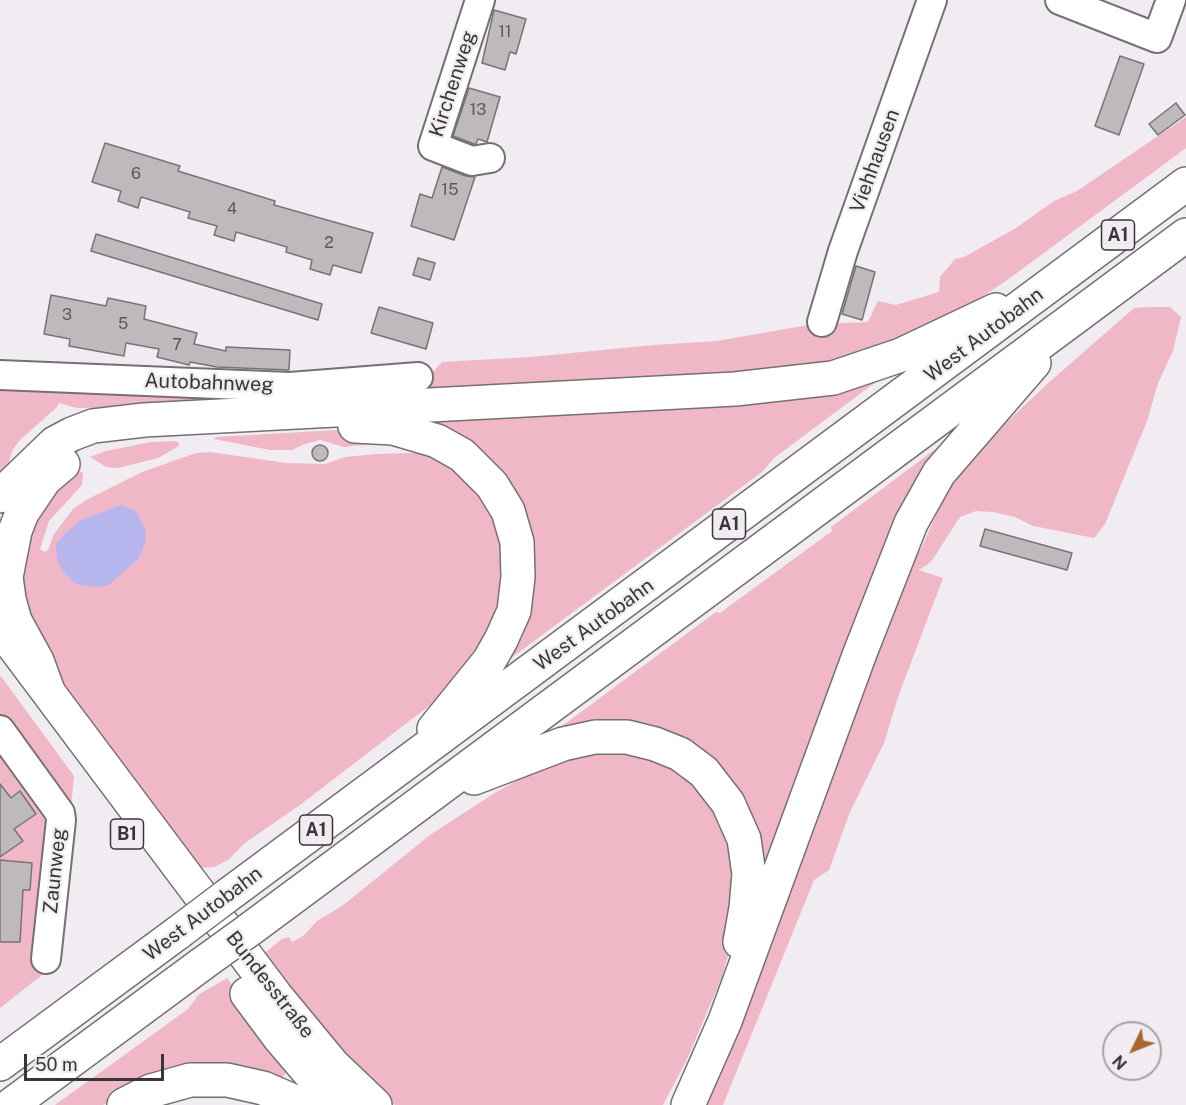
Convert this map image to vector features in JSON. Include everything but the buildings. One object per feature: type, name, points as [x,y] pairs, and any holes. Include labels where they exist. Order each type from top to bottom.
[{"type":"main road","name":"West Autobahn","points":[[0,1064],[1186,184]]},
{"type":"main road","name":"West Autobahn","points":[[11,1105],[1186,235]]},
{"type":"main road","points":[[0,496],[55,443],[93,426],[144,420],[735,389],[833,378],[901,355],[962,324],[1049,286]]},
{"type":"main road","points":[[688,1105],[725,1021],[860,653],[915,515],[939,473],[1072,319]]},
{"type":"main road","points":[[48,691],[37,661],[15,621],[6,577],[15,531],[22,513],[45,479],[61,465],[93,447],[123,440],[302,426],[352,425],[393,428],[438,441],[462,455],[476,467],[492,485],[508,511],[517,542],[518,577],[514,611],[501,640],[489,661],[409,761]]},
{"type":"main road","name":"Bundesstraße","points":[[0,628],[276,996],[333,1065],[375,1105]]},
{"type":"main road","name":"Bundesstraße","points":[[0,661],[279,1037],[325,1091],[340,1105]]},
{"type":"main road","points":[[433,794],[563,744],[595,737],[627,737],[655,744],[680,754],[704,772],[728,803],[744,839],[749,874],[746,908],[739,945],[723,990],[671,1105]]},
{"type":"main road","points":[[124,1105],[151,1091],[190,1080],[227,1080],[263,1088],[302,1105]]},
{"type":"street","name":"Kirchenweg","points":[[480,0],[433,146],[472,161],[490,158]]},
{"type":"street","name":"Viehhausen","points":[[822,322],[843,251],[932,0]]},
{"type":"street","points":[[1060,0],[1157,38],[1171,0]]},
{"type":"street","name":"Autobahnweg","points":[[0,375],[290,387],[418,377]]},
{"type":"street","name":"Zaunweg","points":[[0,730],[56,806],[61,820],[46,959]]},
{"type":"shaded area","points":[[1186,117],[1186,148],[1010,278],[950,319],[891,347],[830,363],[724,375],[249,405],[77,408],[59,403],[20,440],[12,451],[6,472],[0,478],[0,383],[422,384],[442,362],[717,341],[814,324],[868,322],[878,301],[896,305],[939,292],[940,277],[955,259],[964,257],[1016,228],[1054,201],[1077,191]]},
{"type":"shaded area","points":[[1170,307],[1181,317],[1173,351],[1158,383],[1147,421],[1105,524],[1094,538],[1033,526],[1015,517],[976,511],[960,517],[931,562],[919,570],[943,578],[898,697],[884,743],[850,812],[829,870],[814,880],[723,1105],[697,1105],[797,871],[912,560],[921,549],[953,483],[969,458],[1046,385],[1134,308]]},
{"type":"shaded area","points":[[888,373],[774,458],[762,472],[503,664],[523,531],[401,422]]},
{"type":"shaded area","points":[[337,430],[409,440],[344,447],[320,440],[292,450],[270,450],[214,439],[216,437]]},
{"type":"shaded area","points":[[949,439],[763,891],[724,779],[554,732],[716,612],[720,613],[832,531],[831,527]]},
{"type":"shaded area","points":[[175,441],[179,443],[179,446],[158,458],[118,468],[106,467],[90,457],[106,451],[151,442]]},
{"type":"shaded area","points":[[210,452],[286,463],[325,464],[345,457],[440,452],[484,489],[509,566],[491,639],[438,699],[300,805],[245,843],[228,860],[214,867],[197,868],[33,643],[19,609],[27,518],[76,470],[83,473],[82,485],[49,521],[40,549],[44,552],[48,550],[54,534],[73,509],[88,499],[142,472],[196,453]]},
{"type":"shaded area","points":[[0,675],[74,776],[56,964],[0,1008]]},
{"type":"shaded area","points":[[625,745],[699,781],[738,857],[731,945],[722,977],[687,1059],[663,1105],[395,1105],[353,1069],[256,960],[282,939],[289,937],[292,942],[303,936],[317,921],[342,906],[430,835],[493,794],[541,767],[542,763]]},
{"type":"shaded area","points":[[227,978],[250,1008],[288,1070],[278,1083],[152,1079],[103,1105],[55,1105],[188,1009],[198,995]]},
{"type":"water","points":[[122,505],[136,511],[145,528],[146,541],[138,559],[109,585],[94,587],[75,584],[61,569],[57,559],[56,544],[81,520]]}]
